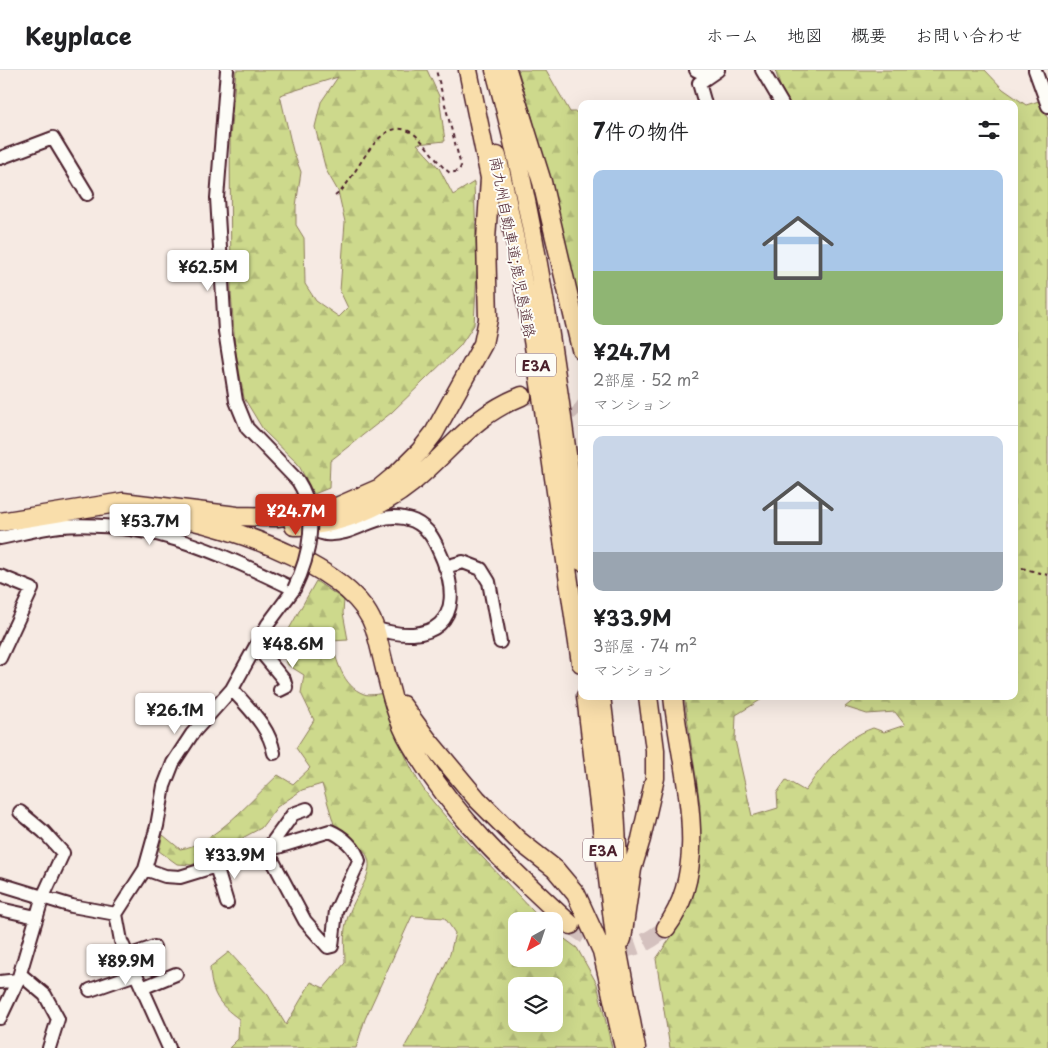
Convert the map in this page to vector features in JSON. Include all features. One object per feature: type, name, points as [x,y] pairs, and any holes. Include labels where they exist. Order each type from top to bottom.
[{"type":"highway","points":[[0,522],[123,502],[237,516],[277,517],[332,509],[380,488],[420,451],[434,433],[483,344],[488,319],[486,240],[490,178],[468,70]]},
{"type":"highway","name":"南九州自動車道;鹿児島道路","points":[[476,70],[520,264],[578,643]]},
{"type":"highway","name":"南九州自動車道;鹿児島道路","points":[[495,70],[521,179],[538,269],[563,420],[578,538]]},
{"type":"highway","points":[[507,70],[542,182],[578,336]]},
{"type":"highway","points":[[188,510],[249,524],[298,526],[312,525],[360,512],[400,492],[422,475],[458,437],[485,414],[522,396]]},
{"type":"highway","points":[[100,505],[149,511],[226,531],[297,558],[330,575],[355,596],[374,628],[396,708],[410,742],[450,804],[473,831],[570,924]]},
{"type":"highway","points":[[379,647],[403,706],[427,739],[498,822],[554,869],[576,894],[602,952],[624,1048]]},
{"type":"highway","name":"E3A","points":[[586,700],[606,873],[624,987],[636,1048]]},
{"type":"highway","name":"E3A","points":[[601,700],[615,809],[624,987]]},
{"type":"highway","points":[[622,939],[632,869],[655,778],[655,750],[649,700]]},
{"type":"highway","points":[[666,928],[676,915],[689,871],[690,800],[674,700]]},
{"type":"street","points":[[169,1048],[121,941],[116,914],[145,869],[157,826],[164,786],[174,763],[192,734],[232,689],[268,624],[294,589],[302,572],[310,526],[306,493],[298,481],[248,428],[236,401],[225,332],[217,198],[227,70]]},
{"type":"street","points":[[696,70],[700,72],[703,70]]},
{"type":"street","points":[[704,100],[699,83],[718,70]]},
{"type":"street","points":[[762,70],[780,100]]},
{"type":"street","points":[[1035,70],[1048,106]]},
{"type":"street","points":[[0,158],[53,138],[87,194]]},
{"type":"street","points":[[298,526],[326,534],[344,531],[388,516],[401,516],[424,526],[431,534],[445,567],[452,602],[449,611],[439,625],[421,633],[395,634],[374,628]]},
{"type":"street","points":[[0,538],[59,526],[111,525],[140,530],[169,536],[214,551],[294,589]]},
{"type":"street","points":[[445,567],[463,562],[481,568],[489,582],[500,642]]},
{"type":"street","points":[[0,576],[32,589],[0,658]]},
{"type":"street","points":[[256,646],[284,680],[286,687],[280,690]]},
{"type":"street","points":[[232,689],[264,726],[271,739],[274,753]]},
{"type":"street","points":[[267,850],[293,814],[307,809]]},
{"type":"street","points":[[0,1018],[19,977],[42,899],[63,853],[44,832],[20,812]]},
{"type":"street","points":[[145,869],[165,876],[180,877],[267,850],[330,831],[340,835],[357,854],[359,861],[336,911],[332,946],[328,948],[305,921],[267,850]]},
{"type":"street","points":[[216,866],[227,902]]},
{"type":"street","points":[[0,884],[42,899],[116,914]]},
{"type":"street","points":[[0,909],[36,917]]},
{"type":"street","points":[[128,956],[154,947]]},
{"type":"street","points":[[90,990],[136,974]]},
{"type":"street","points":[[142,988],[176,974]]},
{"type":"street","points":[[0,982],[19,977],[46,995],[58,1019],[49,1048]]},
{"type":"path","points":[[335,196],[346,187],[372,144],[395,130],[403,129],[414,135],[450,173],[459,170],[461,166],[436,70]]},
{"type":"path","points":[[1018,567],[1048,575]]},
{"type":"green space","points":[[236,70],[427,70],[439,96],[445,141],[417,144],[439,168],[453,195],[474,182],[477,268],[474,325],[460,346],[391,413],[330,461],[329,488],[314,494],[298,464],[264,431],[244,398],[235,347],[231,291],[230,138]],"holes":[[[338,77],[321,102],[315,127],[326,170],[338,191],[345,222],[340,291],[348,308],[339,317],[316,301],[305,284],[304,238],[296,225],[296,206],[301,172],[293,151],[280,95]]]},
{"type":"green space","points":[[518,70],[546,70],[570,112],[578,112],[578,304],[532,116]]},
{"type":"green space","points":[[775,70],[985,70],[1003,89],[1026,105],[1039,101],[1048,119],[1048,1048],[670,1048],[656,959],[685,917],[697,881],[700,805],[685,700],[760,700],[736,715],[735,740],[752,816],[778,808],[777,793],[786,780],[805,791],[834,754],[862,733],[873,728],[884,732],[905,725],[895,712],[867,714],[845,707],[854,700],[1018,700],[1018,100],[785,100]]},
{"type":"green space","points":[[316,581],[344,600],[343,613],[348,640],[331,641],[345,679],[350,685],[364,694],[384,693],[403,751],[425,791],[460,833],[534,912],[508,912],[508,968],[562,968],[563,938],[577,948],[597,984],[612,1048],[404,1048],[423,1014],[450,954],[455,933],[445,918],[412,916],[365,1019],[356,1048],[229,1048],[238,1039],[239,1019],[217,997],[212,984],[210,967],[229,952],[268,995],[286,1025],[311,982],[324,988],[345,963],[344,938],[346,923],[368,873],[369,862],[365,852],[354,842],[336,831],[322,784],[302,790],[277,807],[261,828],[192,865],[177,864],[159,851],[163,835],[180,849],[193,846],[206,839],[232,819],[278,775],[293,784],[310,768],[296,748],[314,720],[301,693],[304,675],[288,665],[279,647]]},
{"type":"tunnel","points":[[522,396],[554,397],[561,399],[578,410]]},
{"type":"tunnel","points":[[571,925],[596,941],[618,948],[629,948],[640,944],[653,938],[666,928]]}]
